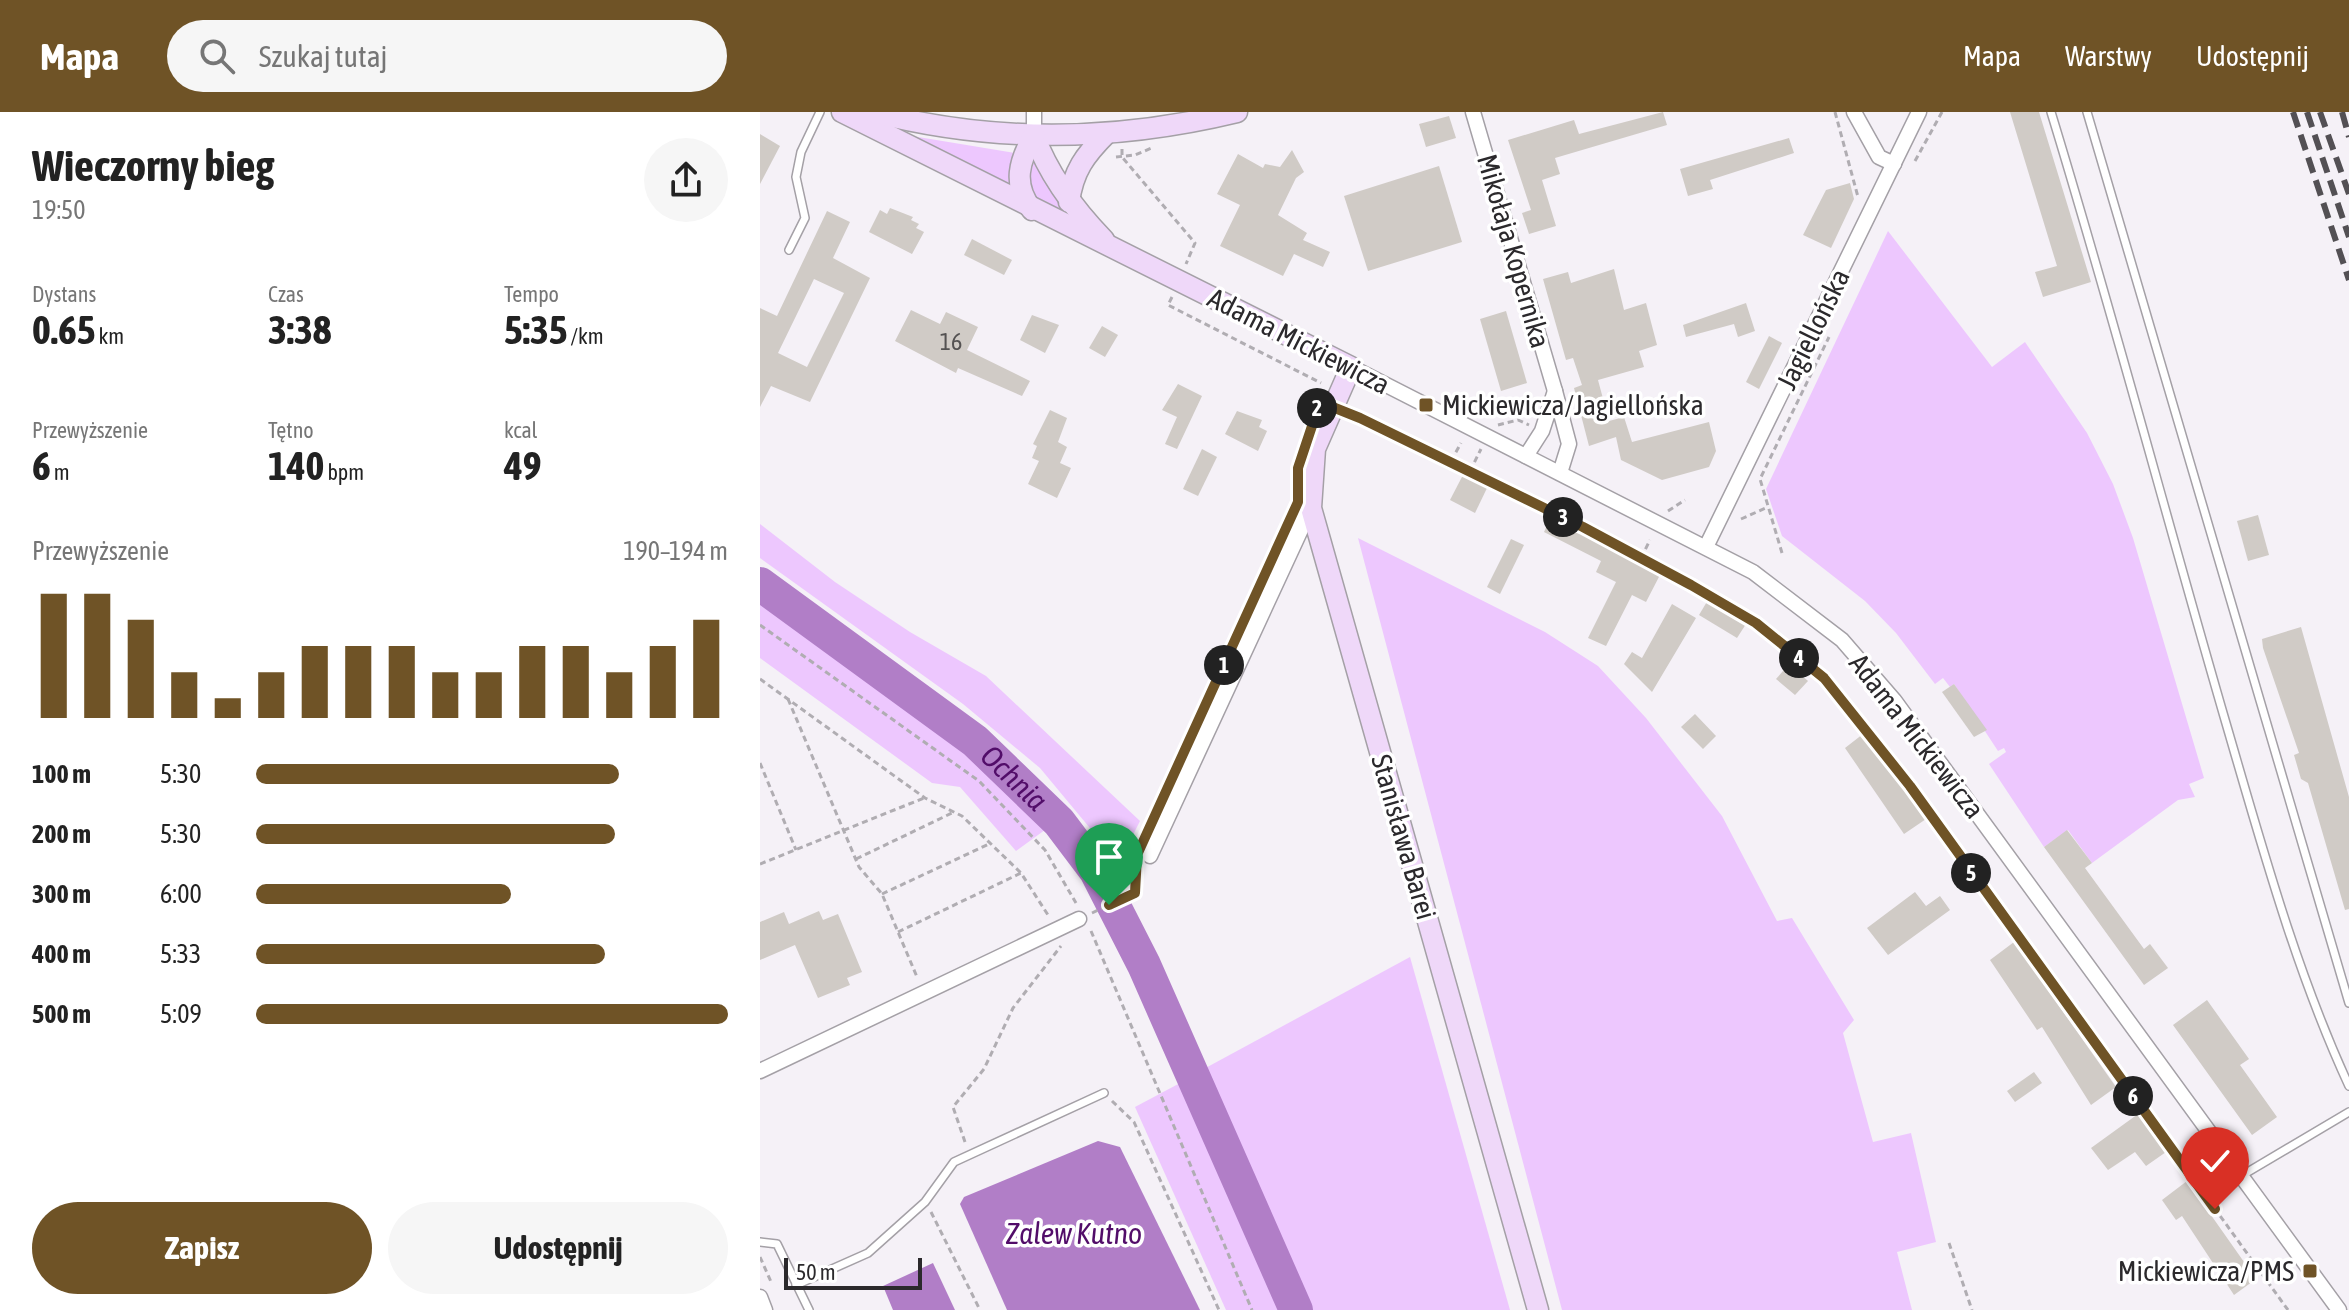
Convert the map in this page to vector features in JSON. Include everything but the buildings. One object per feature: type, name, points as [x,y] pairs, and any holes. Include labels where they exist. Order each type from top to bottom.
[{"type":"street","name":"Adama Mickiewicza","points":[[842,112],[1706,547],[1775,586],[1822,623],[1870,669],[2339,1310]]},
{"type":"street","points":[[873,112],[957,129],[1034,135],[1114,132],[1237,112]]},
{"type":"street","points":[[1032,210],[1020,191],[1019,176],[1021,158],[1034,135],[1034,112]]},
{"type":"street","name":"Mikołaja Kopernika","points":[[1473,112],[1569,444],[1560,473]]},
{"type":"street","points":[[1854,112],[1879,157],[1894,164]]},
{"type":"street","name":"Jagiellońska","points":[[1706,547],[1919,112]]},
{"type":"street","points":[[1069,202],[1072,180],[1079,164],[1114,132]]},
{"type":"street","name":"Adama Mickiewicza","points":[[1034,135],[1069,202],[1112,248]]},
{"type":"street","name":"Stanisława Barei","points":[[1351,367],[1315,449],[1311,508],[1538,1310]]},
{"type":"street","points":[[1526,456],[1542,431],[1555,391]]},
{"type":"street","points":[[1144,856],[1311,508]]},
{"type":"street","points":[[760,1071],[1079,919]]},
{"type":"street","points":[[760,1297],[765,1310]]},
{"type":"lane","points":[[789,250],[805,218],[796,177],[801,152],[820,112]]},
{"type":"lane","points":[[2051,112],[2100,273],[2138,419],[2262,847],[2321,1025],[2349,1086]]},
{"type":"lane","points":[[2087,112],[2349,1003]]},
{"type":"lane","points":[[796,1285],[868,1253],[925,1202],[954,1162],[1104,1093]]},
{"type":"lane","points":[[2241,1176],[2349,1112]]},
{"type":"lane","points":[[760,1242],[777,1244],[809,1310]]},
{"type":"path","points":[[1835,112],[1860,203]]},
{"type":"path","points":[[1910,169],[1942,112]]},
{"type":"path","points":[[1114,132],[1122,157],[1195,243],[1168,305],[1321,384],[1320,402],[1331,410],[1360,418],[1451,462],[1641,558],[1756,623],[1824,678],[1910,786],[2288,1310]]},
{"type":"path","points":[[1782,553],[1760,479],[1835,324]]},
{"type":"path","points":[[1451,462],[1462,440],[1481,449]]},
{"type":"path","points":[[1663,514],[1685,500]]},
{"type":"path","points":[[1741,519],[1768,507]]},
{"type":"path","points":[[1641,558],[1650,540]]},
{"type":"path","points":[[760,679],[925,798],[954,812],[993,842],[1021,873],[1049,917]]},
{"type":"path","points":[[788,699],[856,859],[882,894],[916,978],[929,972]]},
{"type":"path","points":[[760,763],[796,850]]},
{"type":"path","points":[[760,864],[925,798]]},
{"type":"path","points":[[856,859],[954,812]]},
{"type":"path","points":[[882,894],[993,842]]},
{"type":"path","points":[[1109,905],[1135,893],[1144,856]]},
{"type":"path","points":[[898,932],[1021,873]]},
{"type":"path","points":[[969,1154],[953,1107],[984,1069],[1013,1008],[1079,919]]},
{"type":"path","points":[[1104,1093],[1134,1122],[1219,1310]]},
{"type":"path","points":[[925,1202],[945,1233],[980,1310]]},
{"type":"path","points":[[1949,1243],[1972,1310]]},
{"type":"path","points":[[760,1257],[773,1288]]},
{"type":"shaded area","points":[[900,134],[1015,153],[1015,192]]},
{"type":"shaded area","points":[[1031,158],[1038,161],[1078,224],[1046,206],[1034,194]]},
{"type":"shaded area","points":[[1888,231],[1992,367],[2025,342],[2087,433],[2113,484],[2133,538],[2204,778],[2189,784],[2195,797],[2178,800],[2092,863],[2068,830],[2044,847],[1989,764],[2006,752],[2004,748],[1998,751],[1954,684],[1950,687],[1943,678],[1935,684],[1896,633],[1865,601],[1782,536],[1766,489]]},
{"type":"shaded area","points":[[760,524],[835,582],[910,632],[986,676],[1140,821],[1117,867],[1094,833],[1040,768],[963,704],[760,558]]},
{"type":"shaded area","points":[[1358,538],[1545,632],[1598,666],[1646,718],[1722,816],[1777,921],[1792,918],[1854,1020],[1843,1033],[1873,1142],[1911,1133],[1936,1242],[1897,1252],[1912,1310],[1562,1310]]},
{"type":"shaded area","points":[[760,596],[949,731],[1018,793],[1049,827],[1016,851],[960,787],[932,783],[760,658]]},
{"type":"shaded area","points":[[1410,957],[1510,1310],[1307,1310],[1200,1071]]},
{"type":"shaded area","points":[[1182,1082],[1280,1310],[1226,1310],[1135,1107]]},
{"type":"water","name":"Zalew Kutno","points":[[1098,1141],[1120,1147],[1200,1310],[1007,1310],[960,1204],[964,1197]]},
{"type":"water","points":[[933,1263],[955,1310],[893,1310],[883,1286]]},
{"type":"waterway","name":"Ochnia","points":[[760,584],[975,741],[1059,822],[1096,871],[1144,965],[1296,1310]]},
{"type":"railway","points":[[2293,112],[2349,280]]},
{"type":"railway","points":[[2307,112],[2349,237]]},
{"type":"railway","points":[[2320,112],[2349,194]]},
{"type":"railway","points":[[2342,112],[2349,137]]},
{"type":"place","name":"Mickiewicza/Jagiellońska","points":[[1426,405]]},
{"type":"place","name":"Mickiewicza/PMS","points":[[2310,1271]]},
{"type":"route","points":[[1109,905],[1135,893],[1137,855],[1298,502],[1298,468],[1320,402],[1331,410],[1360,418],[1583,527],[1691,585],[1756,623],[1824,678],[1910,786],[2215,1209]]}]
